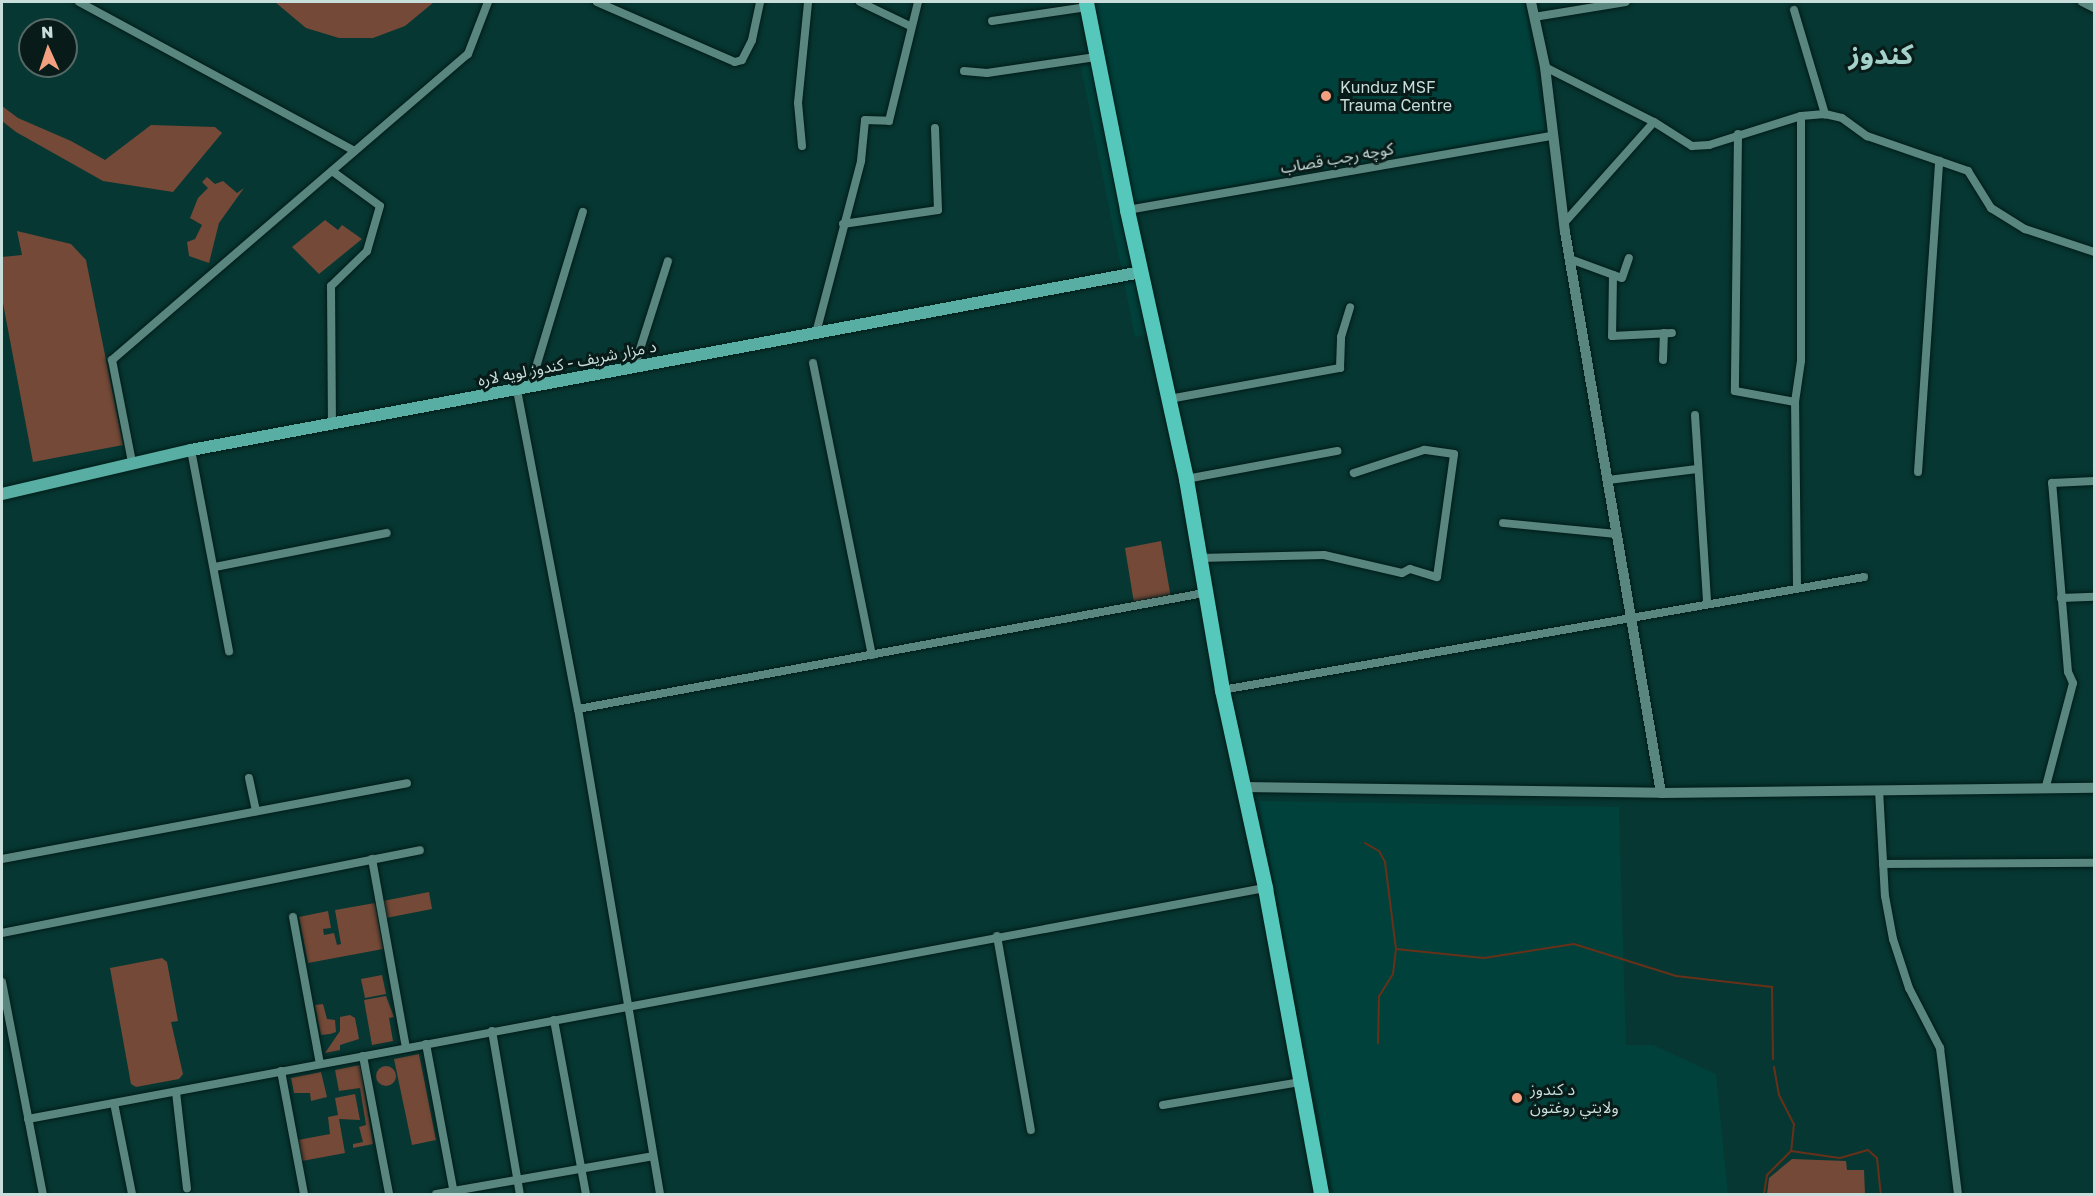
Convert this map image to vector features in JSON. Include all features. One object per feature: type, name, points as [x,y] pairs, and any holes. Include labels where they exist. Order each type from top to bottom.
[{"type":"highway","points":[[1087,4],[1126,210],[1186,479],[1222,690],[1265,888],[1321,1194]]},
{"type":"main road","name":"د مزار شریف - کندوز لویه لاره","points":[[2,494],[191,450],[1141,272]]},
{"type":"street","points":[[79,2],[354,151]]},
{"type":"street","points":[[132,462],[112,360],[468,54],[488,2]]},
{"type":"street","points":[[597,2],[735,62],[742,60],[752,40],[760,2]]},
{"type":"street","points":[[802,146],[798,103],[808,2]]},
{"type":"street","points":[[860,2],[910,26]]},
{"type":"street","points":[[816,333],[861,161],[865,120],[889,121],[910,26],[918,2]]},
{"type":"street","points":[[1531,2],[1545,67],[1564,223],[1661,793]]},
{"type":"street","points":[[1534,17],[1626,2]]},
{"type":"street","points":[[2082,2],[2094,8]]},
{"type":"street","points":[[992,21],[1087,4]]},
{"type":"street","points":[[1794,10],[1825,114]]},
{"type":"street","points":[[964,72],[987,73],[1096,57]]},
{"type":"street","points":[[1545,67],[1654,122],[1692,146],[1709,145],[1801,116],[1825,114],[1842,118],[1867,136],[1968,171],[1991,208],[2025,229],[2094,252]]},
{"type":"street","points":[[1797,587],[1795,402],[1801,360],[1801,116]]},
{"type":"street","points":[[1564,223],[1654,122]]},
{"type":"street","points":[[843,224],[938,210],[935,128]]},
{"type":"street","points":[[1738,134],[1735,391],[1795,402]]},
{"type":"street","name":"کوچه رجب قصاب","points":[[1126,210],[1553,136]]},
{"type":"street","points":[[1918,472],[1939,161]]},
{"type":"street","points":[[332,171],[380,206],[367,251],[331,286],[332,425]]},
{"type":"street","points":[[530,387],[583,212]]},
{"type":"street","points":[[1570,259],[1622,278],[1629,258]]},
{"type":"street","points":[[634,368],[668,261]]},
{"type":"street","points":[[1613,275],[1612,336],[1668,333],[1663,360]]},
{"type":"street","points":[[1169,399],[1340,368],[1341,337],[1350,307]]},
{"type":"street","points":[[813,363],[872,655]]},
{"type":"street","points":[[517,390],[578,709],[630,1005],[660,1194]]},
{"type":"street","points":[[1695,415],[1707,603]]},
{"type":"street","points":[[191,450],[215,567],[229,651]]},
{"type":"street","points":[[1199,558],[1324,555],[1402,573],[1410,569],[1437,577],[1454,454],[1424,450],[1354,473]]},
{"type":"street","points":[[1186,479],[1337,451]]},
{"type":"street","points":[[1608,480],[1697,469]]},
{"type":"street","points":[[2046,786],[2073,683],[2068,672],[2052,483],[2094,481]]},
{"type":"street","points":[[1503,523],[1617,534]]},
{"type":"street","points":[[215,567],[387,533]]},
{"type":"street","points":[[1222,690],[1864,577]]},
{"type":"street","points":[[578,709],[1204,593]]},
{"type":"street","points":[[2061,598],[2094,597]]},
{"type":"street","points":[[249,778],[256,811]]},
{"type":"street","points":[[2,860],[407,783]]},
{"type":"street","points":[[1243,787],[1661,793],[2046,786],[2094,788]]},
{"type":"street","points":[[1879,790],[1885,896],[1899,962],[1940,1048],[1958,1194]]},
{"type":"street","points":[[2,933],[420,850]]},
{"type":"street","points":[[372,859],[406,1048]]},
{"type":"street","points":[[1883,864],[2094,863]]},
{"type":"street","points":[[28,1119],[997,936],[1265,888]]},
{"type":"street","points":[[293,917],[320,1064]]},
{"type":"street","points":[[997,936],[1031,1130]]},
{"type":"street","points":[[2,982],[44,1194]]},
{"type":"street","points":[[554,1020],[586,1194]]},
{"type":"street","points":[[492,1031],[520,1194]]},
{"type":"street","points":[[426,1044],[453,1193]]},
{"type":"street","points":[[363,1056],[389,1194]]},
{"type":"street","points":[[281,1071],[304,1194]]},
{"type":"street","points":[[1163,1105],[1301,1082]]},
{"type":"street","points":[[176,1092],[187,1188]]},
{"type":"street","points":[[114,1103],[132,1194]]},
{"type":"street","points":[[436,1194],[453,1193],[653,1156]]},
{"type":"shaded area","points":[[275,2],[434,2],[405,26],[373,38],[339,38],[306,28]]},
{"type":"shaded area","name":"Kunduz MSF Trauma Centre","points":[[1095,2],[1524,2],[1545,131],[1135,202],[1161,332],[1135,337],[1081,67],[1106,61]]},
{"type":"shaded area","points":[[2,106],[18,118],[71,141],[105,160],[151,125],[215,127],[222,133],[173,192],[103,181],[16,132],[2,121]]},
{"type":"shaded area","points":[[207,177],[215,184],[223,181],[237,193],[244,188],[219,223],[209,263],[189,256],[187,242],[195,239],[202,225],[190,218],[198,198],[208,188],[202,182]]},
{"type":"shaded area","points":[[325,220],[338,230],[342,225],[362,239],[319,274],[292,247]]},
{"type":"shaded area","points":[[17,231],[71,244],[86,260],[123,445],[33,462],[2,298],[2,257],[22,255]]},
{"type":"shaded area","points":[[1161,541],[1171,598],[1134,603],[1125,548]]},
{"type":"shaded area","points":[[1259,801],[1619,807],[1626,1045],[1653,1045],[1716,1074],[1728,1194],[1334,1194]]},
{"type":"shaded area","points":[[429,892],[432,909],[386,918],[383,901]]},
{"type":"shaded area","points":[[375,903],[383,949],[308,963],[299,917],[328,911],[331,928],[323,929],[324,935],[334,933],[337,945],[341,944],[335,910]]},
{"type":"shaded area","points":[[162,958],[167,962],[178,1021],[171,1022],[183,1074],[179,1079],[136,1087],[131,1084],[110,968]]},
{"type":"shaded area","points":[[382,975],[386,994],[365,998],[361,979]]},
{"type":"shaded area","points":[[386,996],[394,1017],[389,1018],[393,1041],[372,1045],[364,1000]]},
{"type":"shaded area","points":[[323,1004],[327,1019],[335,1020],[336,1032],[321,1035],[315,1005]]},
{"type":"shaded area","points":[[350,1015],[355,1018],[359,1039],[340,1045],[340,1050],[325,1053],[340,1031],[340,1017]]},
{"type":"shaded area","points":[[419,1054],[436,1140],[412,1145],[394,1059]]},
{"type":"shaded area","points":[[360,1065],[373,1144],[353,1148],[353,1144],[363,1142],[359,1127],[366,1125],[360,1088],[339,1091],[335,1070]]},
{"type":"shaded area","points":[[386,1066],[393,1069],[396,1076],[393,1083],[386,1086],[379,1083],[376,1076],[379,1069]]},
{"type":"shaded area","points":[[321,1072],[327,1097],[311,1101],[310,1093],[294,1093],[291,1078]]},
{"type":"shaded area","points":[[355,1094],[360,1120],[339,1119],[345,1153],[302,1161],[298,1140],[330,1134],[328,1117],[338,1115],[335,1098]]},
{"type":"shaded area","points":[[1792,1159],[1846,1161],[1847,1170],[1864,1170],[1865,1194],[1767,1194],[1769,1178]]},
{"type":"waterway","points":[[1365,843],[1379,851],[1385,862],[1396,949],[1393,974],[1379,996],[1378,1043]]},
{"type":"waterway","points":[[1396,949],[1484,958],[1574,944],[1676,976],[1772,987],[1773,1059]]},
{"type":"waterway","points":[[1774,1067],[1779,1095],[1794,1124],[1791,1151],[1840,1158],[1868,1150],[1877,1158],[1881,1194]]},
{"type":"waterway","points":[[1764,1194],[1767,1175],[1791,1151]]},
{"type":"place","name":"Kunduz MSF Trauma Centre","points":[[1326,96]]},
{"type":"place","name":"د کندوز ولایتي روغتون","points":[[1517,1098]]},
{"type":"district","name":"کندوز","points":[[1881,54]]}]
